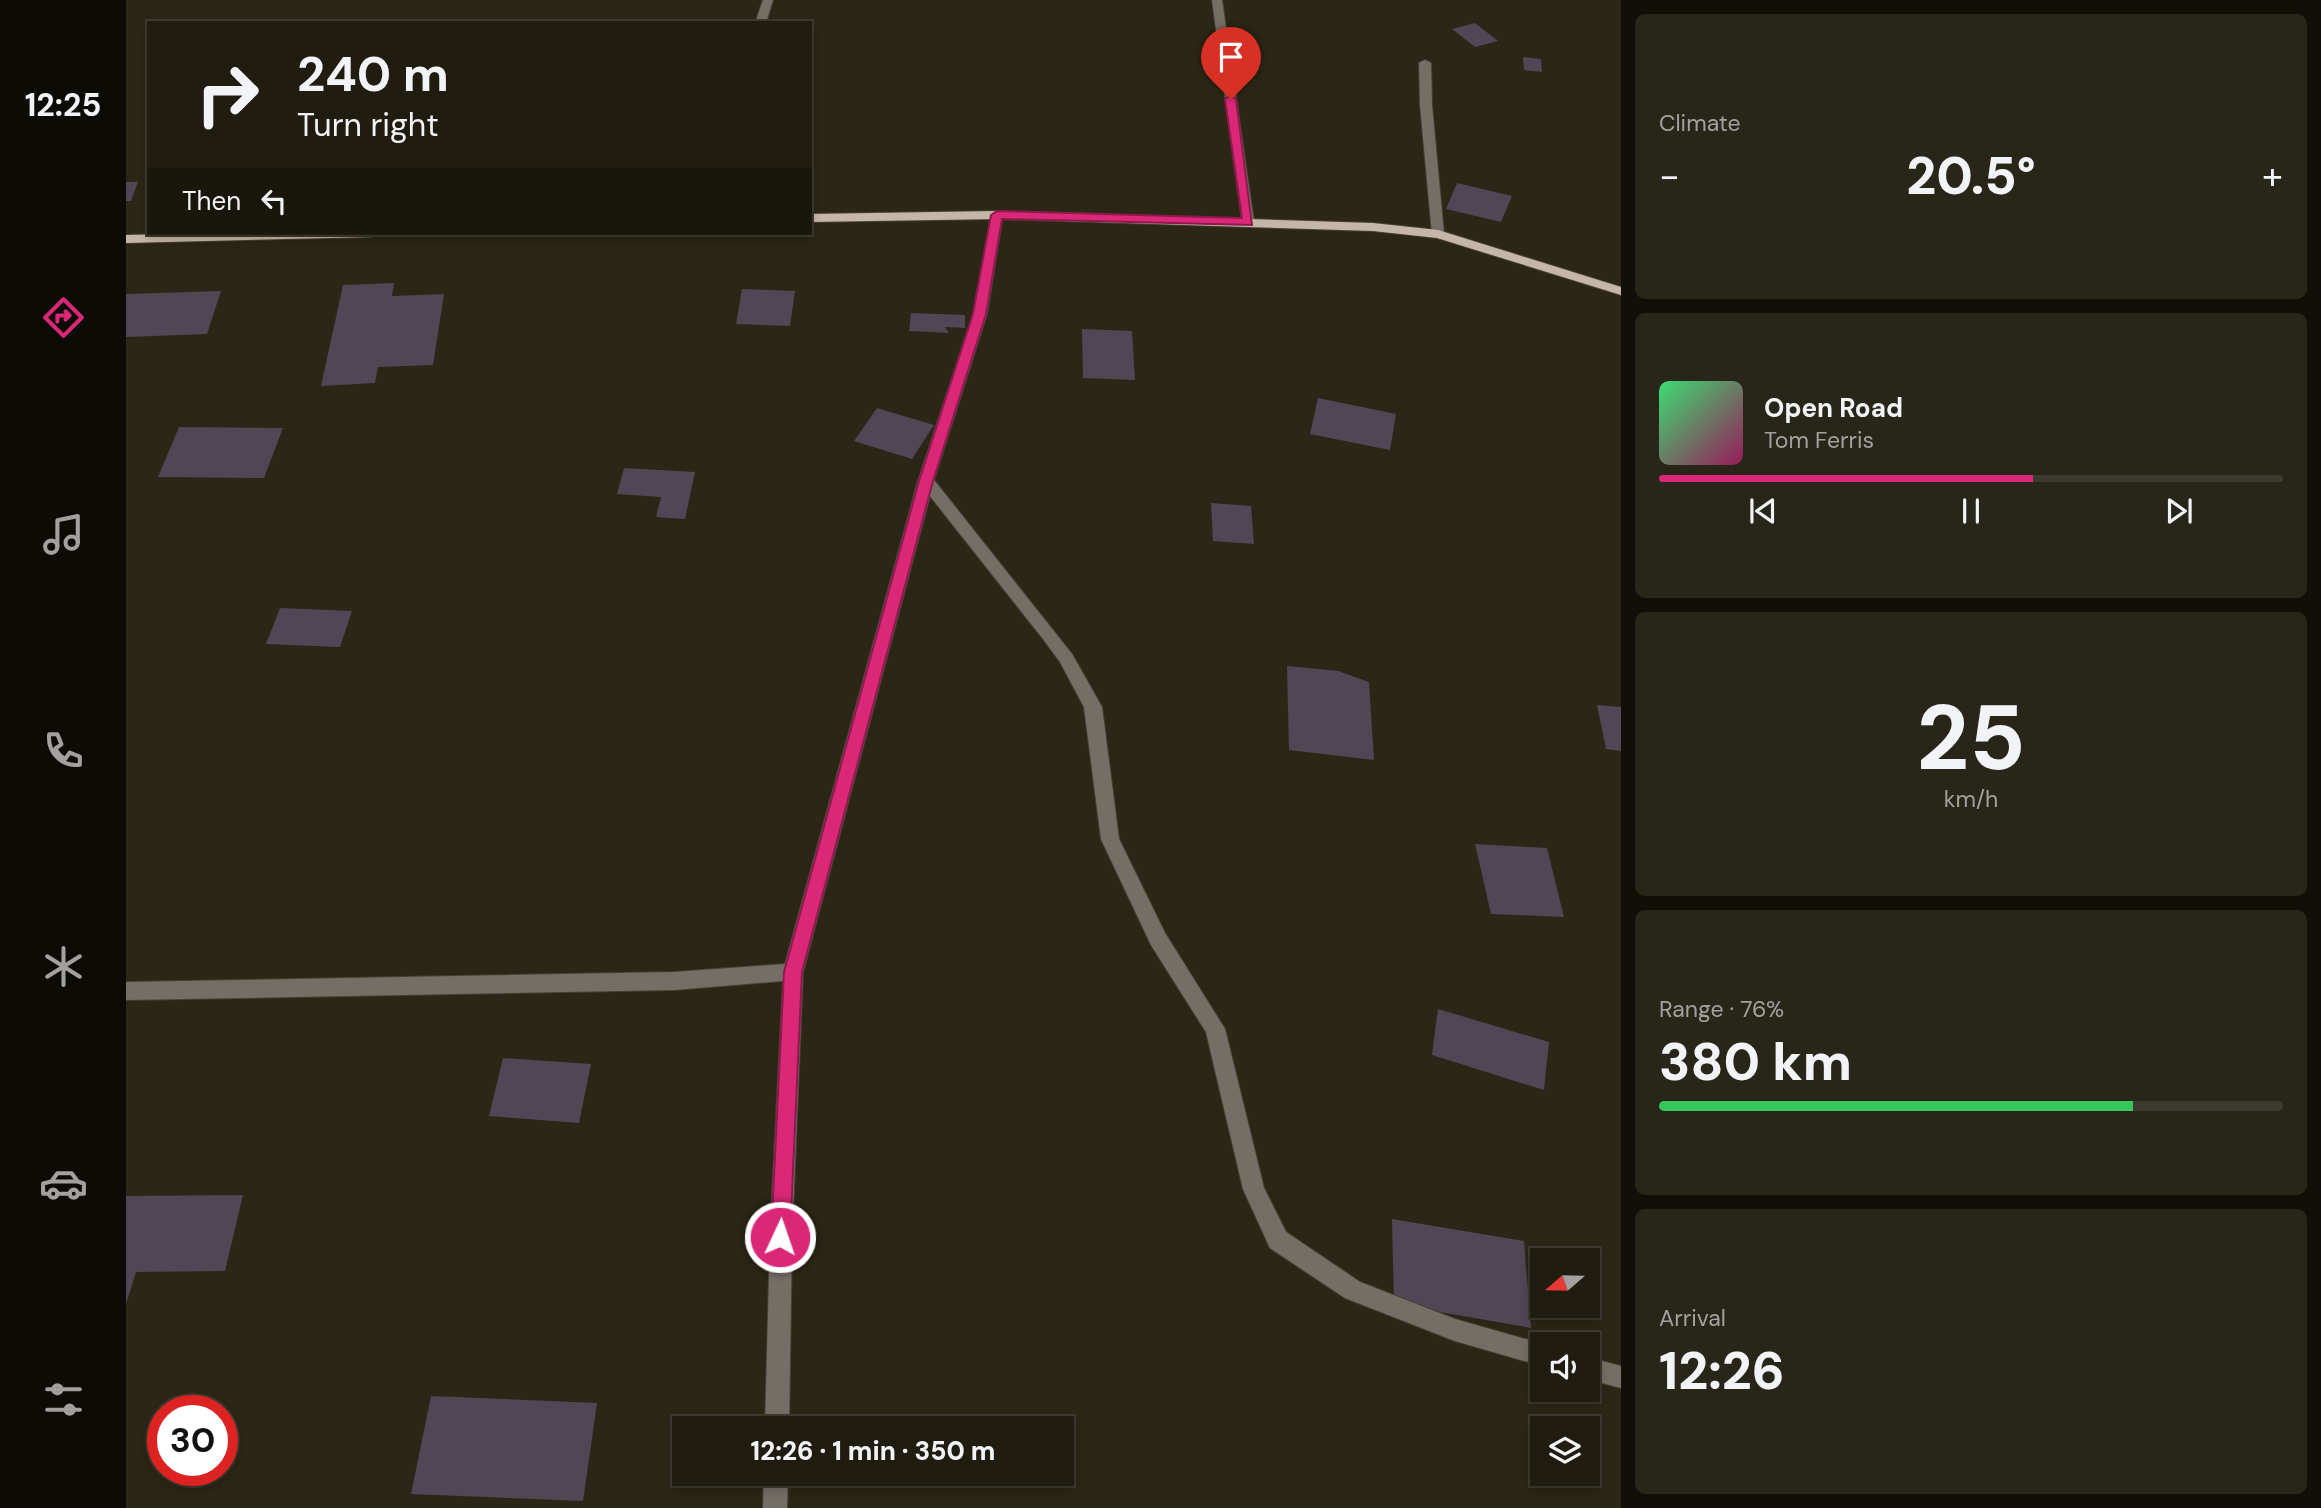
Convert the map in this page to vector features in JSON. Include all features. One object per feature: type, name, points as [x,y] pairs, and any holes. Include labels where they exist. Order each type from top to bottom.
[{"type":"main road","points":[[812,219],[997,215],[1373,227],[1438,234],[1621,291]]},
{"type":"main road","points":[[126,239],[289,235]]},
{"type":"street","points":[[761,21],[768,0]]},
{"type":"street","points":[[1217,0],[1248,222]]},
{"type":"street","points":[[1425,63],[1426,105],[1438,234]]},
{"type":"street","points":[[777,1416],[780,1237],[793,972],[926,481],[980,314],[997,215]]},
{"type":"street","points":[[926,481],[1066,658],[1093,707],[1110,839],[1157,939],[1215,1029],[1254,1189],[1278,1240],[1353,1290],[1455,1330],[1530,1352]]},
{"type":"street","points":[[126,991],[661,982],[793,972]]},
{"type":"street","points":[[1600,1371],[1621,1377]]},
{"type":"street","points":[[775,1508],[776,1486]]},
{"type":"building","points":[[1475,23],[1498,41],[1475,47],[1452,29]]},
{"type":"building","points":[[1523,57],[1541,59],[1542,72],[1524,70]]},
{"type":"building","points":[[126,182],[138,182],[131,201],[126,201]]},
{"type":"building","points":[[1457,183],[1512,196],[1501,222],[1446,209]]},
{"type":"building","points":[[394,283],[392,296],[444,294],[433,365],[378,367],[375,383],[321,386],[343,285]]},
{"type":"building","points":[[742,289],[795,291],[790,326],[736,324]]},
{"type":"building","points":[[221,291],[207,334],[126,337],[126,294]]},
{"type":"building","points":[[911,313],[965,315],[965,328],[945,327],[949,333],[909,331]]},
{"type":"building","points":[[1082,329],[1132,331],[1135,380],[1083,378]]},
{"type":"building","points":[[1318,398],[1396,414],[1390,450],[1310,434]]},
{"type":"building","points":[[877,408],[934,425],[912,459],[854,441]]},
{"type":"building","points":[[179,427],[283,428],[264,478],[158,477]]},
{"type":"building","points":[[624,468],[695,472],[685,519],[656,517],[661,497],[617,494]]},
{"type":"building","points":[[1211,503],[1251,506],[1254,544],[1213,541]]},
{"type":"building","points":[[280,608],[352,611],[340,647],[266,644]]},
{"type":"building","points":[[1287,666],[1338,671],[1369,682],[1374,760],[1289,750]]},
{"type":"building","points":[[1597,705],[1621,707],[1621,751],[1606,749]]},
{"type":"building","points":[[1475,844],[1547,848],[1564,917],[1491,914]]},
{"type":"building","points":[[1438,1009],[1549,1042],[1544,1090],[1432,1055]]},
{"type":"building","points":[[503,1058],[591,1064],[579,1123],[489,1116]]},
{"type":"building","points":[[243,1195],[225,1271],[136,1272],[126,1304],[126,1196]]},
{"type":"building","points":[[1392,1219],[1524,1241],[1531,1328],[1394,1304]]},
{"type":"building","points":[[431,1396],[597,1403],[583,1501],[411,1494]]},
{"type":"route","points":[[780,1237],[793,972],[926,481],[980,314],[997,215],[1248,222],[1231,99]]}]
